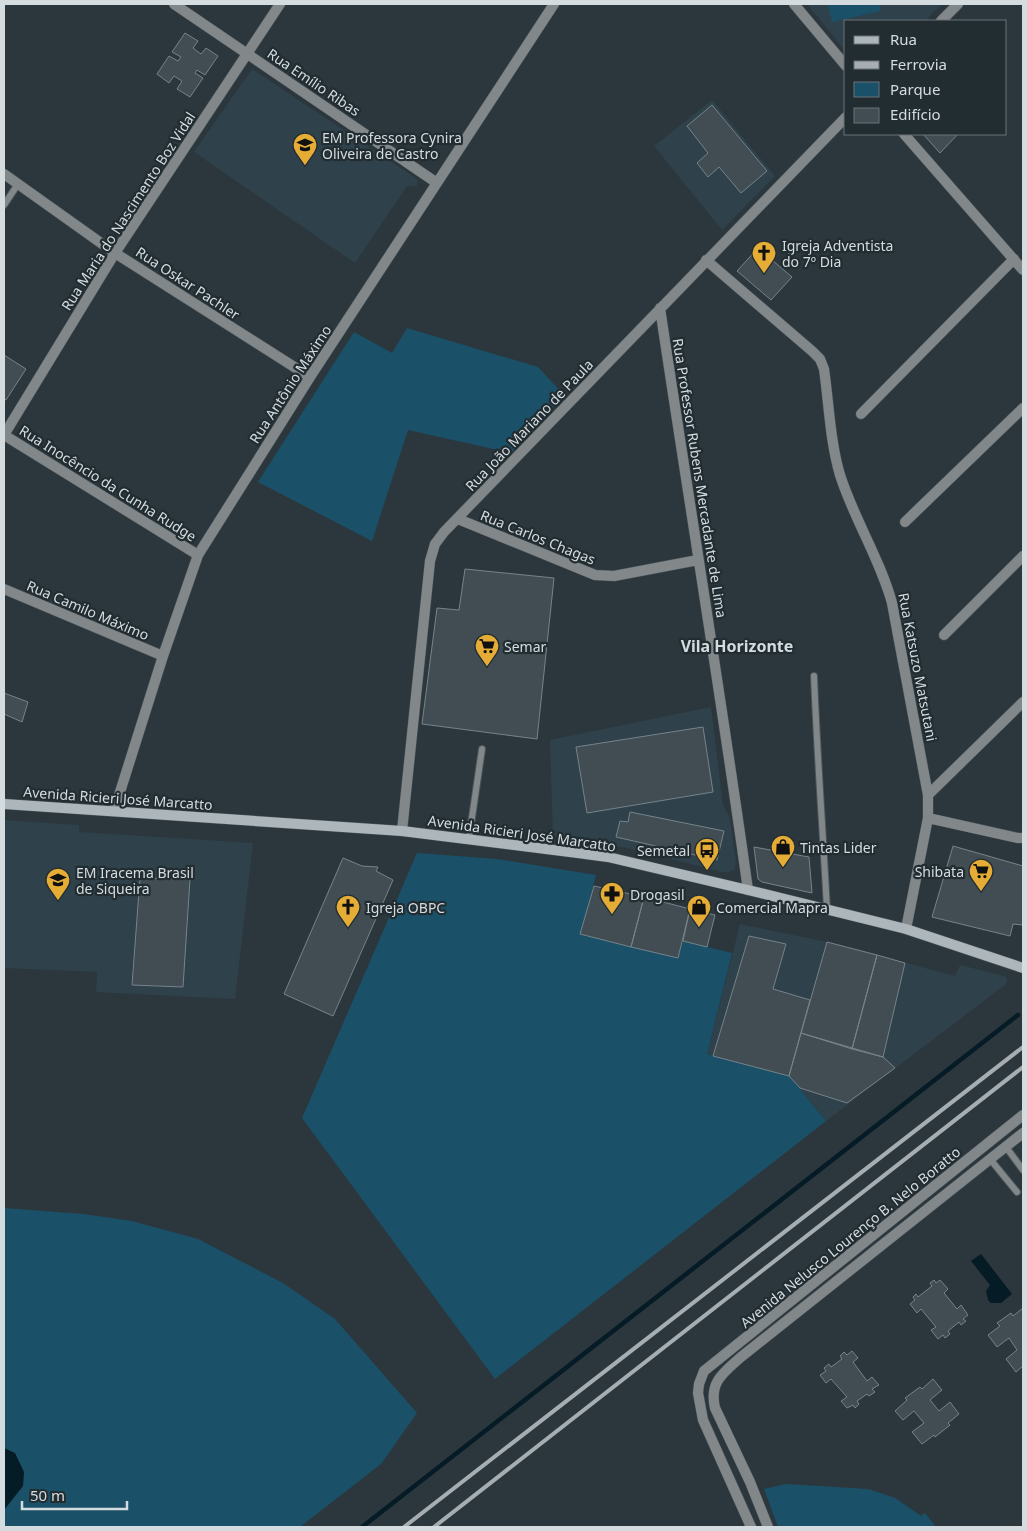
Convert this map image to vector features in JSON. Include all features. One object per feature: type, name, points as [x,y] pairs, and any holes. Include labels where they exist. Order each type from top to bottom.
[{"type":"main road","name":"Avenida Ricieri José Marcatto","points":[[4,804],[402,831],[469,838],[608,858],[906,929],[1023,968]]},
{"type":"street","name":"Rua Emílio Ribas","points":[[174,4],[437,183]]},
{"type":"street","name":"Rua Maria do Nascimento Boz Vidal","points":[[4,435],[115,252],[280,4]]},
{"type":"street","name":"Rua Antônio Máximo","points":[[114,811],[162,656],[198,554],[310,377],[554,4]]},
{"type":"street","points":[[794,4],[844,64]]},
{"type":"street","points":[[941,20],[958,4]]},
{"type":"street","name":"Rua João Mariano de Paula","points":[[402,831],[430,561],[435,544],[444,532],[844,119]]},
{"type":"street","points":[[905,135],[1023,270]]},
{"type":"street","name":"Rua Oskar Pachler","points":[[4,174],[115,252],[310,377]]},
{"type":"street","points":[[861,414],[1014,259]]},
{"type":"street","name":"Rua Katsuzo Matsutani","points":[[706,260],[812,350],[820,359],[824,369],[840,475],[854,512],[887,583],[892,603],[928,796],[928,818],[906,929]]},
{"type":"street","name":"Rua Professor Rubens Mercadante de Lima","points":[[660,308],[698,560],[725,720],[748,890]]},
{"type":"street","points":[[905,522],[1023,408]]},
{"type":"street","name":"Rua Inocêncio da Cunha Rudge","points":[[4,435],[198,554]]},
{"type":"street","name":"Rua Carlos Chagas","points":[[458,519],[595,575],[614,576],[698,560]]},
{"type":"street","points":[[944,636],[1023,556]]},
{"type":"street","name":"Rua Camilo Máximo","points":[[4,589],[162,656]]},
{"type":"street","points":[[928,796],[1023,702]]},
{"type":"street","points":[[928,818],[1023,838]]},
{"type":"street","name":"Avenida Nelusco Lourenço B. Nelo Boratto","points":[[751,1527],[703,1420],[698,1393],[704,1371],[1023,1116]]},
{"type":"street","name":"Avenida Nelusco Lourenço B. Nelo Boratto","points":[[768,1527],[750,1482],[720,1421],[712,1396],[716,1384],[724,1372],[741,1357],[1023,1133]]},
{"type":"lane","points":[[4,205],[18,184]]},
{"type":"lane","points":[[814,676],[818,781],[827,910]]},
{"type":"lane","points":[[469,838],[482,749]]},
{"type":"lane","points":[[1006,1147],[1023,1170]]},
{"type":"lane","points":[[990,1159],[1017,1192]]},
{"type":"lane","points":[[951,1174],[959,1183]]},
{"type":"shaded area","points":[[807,4],[942,4],[926,20],[844,20],[844,50]]},
{"type":"shaded area","name":"EM Professora Cynira Oliveira de Castro","points":[[252,69],[417,179],[417,186],[407,186],[355,263],[194,152]]},
{"type":"shaded area","points":[[712,100],[775,176],[722,230],[654,146]]},
{"type":"shaded area","name":"Semetal","points":[[711,707],[723,805],[730,818],[736,862],[735,869],[729,872],[722,872],[627,848],[553,836],[550,740]]},
{"type":"shaded area","points":[[4,820],[79,825],[79,832],[253,843],[235,999],[96,992],[97,972],[4,968]]},
{"type":"shaded area","points":[[740,924],[827,942],[955,976],[960,965],[1004,976],[1007,979],[1006,984],[826,1121],[789,1076],[707,1054]]},
{"type":"shaded area","points":[[981,1254],[1012,1294],[1001,1303],[991,1303],[988,1300],[986,1291],[990,1285],[971,1261]]},
{"type":"shaded area","points":[[4,1448],[15,1453],[24,1472],[23,1486],[4,1510]]},
{"type":"green space","points":[[828,4],[879,4],[881,11],[832,22]]},
{"type":"green space","points":[[407,328],[538,367],[564,395],[511,453],[408,430],[372,541],[258,482],[354,332],[392,353]]},
{"type":"green space","points":[[417,853],[497,859],[596,875],[581,934],[678,957],[683,941],[732,953],[707,1054],[789,1076],[826,1121],[495,1379],[302,1118]]},
{"type":"green space","points":[[4,1208],[83,1214],[132,1221],[198,1239],[283,1283],[335,1319],[417,1413],[381,1464],[300,1527],[4,1527]]},
{"type":"green space","points":[[786,1484],[868,1489],[895,1498],[921,1516],[925,1513],[936,1527],[778,1527],[764,1489]]},
{"type":"building","points":[[185,33],[198,41],[193,48],[201,54],[206,48],[218,56],[205,75],[197,70],[195,73],[203,78],[190,97],[177,89],[182,81],[174,76],[169,83],[157,74],[169,56],[178,61],[181,57],[172,52]]},
{"type":"building","points":[[712,105],[767,171],[741,193],[719,167],[708,177],[697,163],[708,153],[687,126]]},
{"type":"building","points":[[924,135],[957,135],[940,153]]},
{"type":"building","name":"Igreja Adventista do 7º Dia","points":[[758,248],[792,277],[771,300],[737,271]]},
{"type":"building","points":[[4,355],[26,369],[6,400],[4,399]]},
{"type":"building","name":"Semar","points":[[465,569],[554,578],[537,739],[422,724],[437,608],[459,610]]},
{"type":"building","points":[[4,693],[28,702],[22,722],[4,714]]},
{"type":"building","points":[[703,727],[713,792],[587,813],[576,747]]},
{"type":"building","points":[[630,812],[724,831],[717,860],[616,837],[620,821],[628,822]]},
{"type":"building","name":"Shibata","points":[[953,846],[1023,866],[1023,925],[1013,924],[1010,936],[932,917]]},
{"type":"building","name":"Tintas Lider","points":[[754,847],[809,857],[812,893],[762,882],[758,879]]},
{"type":"building","points":[[343,858],[362,866],[378,867],[376,871],[393,880],[333,1016],[284,994]]},
{"type":"building","points":[[140,878],[190,879],[183,987],[132,985]]},
{"type":"building","name":"Drogasil","points":[[594,886],[644,897],[631,947],[580,934]]},
{"type":"building","points":[[644,897],[690,909],[678,958],[631,947]]},
{"type":"building","name":"Comercial Mapra","points":[[690,909],[715,915],[707,947],[683,941]]},
{"type":"building","points":[[749,936],[786,944],[773,989],[810,1000],[789,1076],[713,1056]]},
{"type":"building","points":[[827,942],[877,955],[852,1049],[801,1033]]},
{"type":"building","points":[[877,955],[905,963],[883,1057],[852,1049]]},
{"type":"building","points":[[801,1033],[883,1057],[895,1068],[847,1103],[800,1088],[789,1076]]},
{"type":"building","points":[[934,1280],[936,1283],[940,1280],[948,1289],[944,1293],[957,1309],[961,1305],[968,1315],[963,1319],[966,1321],[961,1325],[959,1322],[948,1331],[950,1334],[945,1338],[943,1335],[938,1339],[931,1330],[936,1327],[921,1309],[917,1313],[910,1304],[915,1300],[913,1297],[916,1294],[918,1297],[932,1286],[930,1283]]},
{"type":"building","points":[[1023,1308],[1023,1366],[1016,1372],[1006,1359],[1017,1350],[1009,1338],[997,1347],[988,1335],[1000,1326],[997,1323],[1011,1313],[1013,1316]]},
{"type":"building","points":[[852,1351],[858,1358],[853,1362],[867,1381],[872,1377],[879,1385],[872,1389],[875,1392],[869,1396],[867,1394],[857,1401],[859,1404],[855,1408],[853,1405],[847,1408],[841,1401],[847,1397],[831,1379],[826,1383],[820,1375],[826,1371],[824,1368],[829,1364],[831,1367],[842,1359],[840,1356],[844,1352],[847,1355]]},
{"type":"building","points":[[933,1379],[942,1390],[930,1400],[939,1411],[950,1402],[959,1414],[948,1423],[950,1425],[935,1437],[934,1435],[922,1444],[912,1432],[924,1423],[914,1411],[903,1420],[895,1411],[907,1400],[905,1398],[920,1387],[922,1389]]},
{"type":"waterway","points":[[362,1527],[1018,1015]]},
{"type":"railway","points":[[404,1527],[1023,1047]]},
{"type":"railway","points":[[434,1527],[1023,1067]]},
{"type":"place","name":"EM Professora Cynira Oliveira de Castro","points":[[305,166]]},
{"type":"place","name":"Igreja Adventista do 7º Dia","points":[[764,274]]},
{"type":"place","name":"Semar","points":[[487,667]]},
{"type":"place","name":"Tintas Lider","points":[[783,868]]},
{"type":"place","name":"Semetal","points":[[707,871]]},
{"type":"place","name":"Shibata","points":[[981,892]]},
{"type":"place","name":"EM Iracema Brasil de Siqueira","points":[[58,901]]},
{"type":"place","name":"Drogasil","points":[[612,915]]},
{"type":"place","name":"Igreja OBPC","points":[[348,928]]},
{"type":"place","name":"Comercial Mapra","points":[[699,928]]},
{"type":"district","name":"Vila Horizonte","points":[[737,646]]}]
